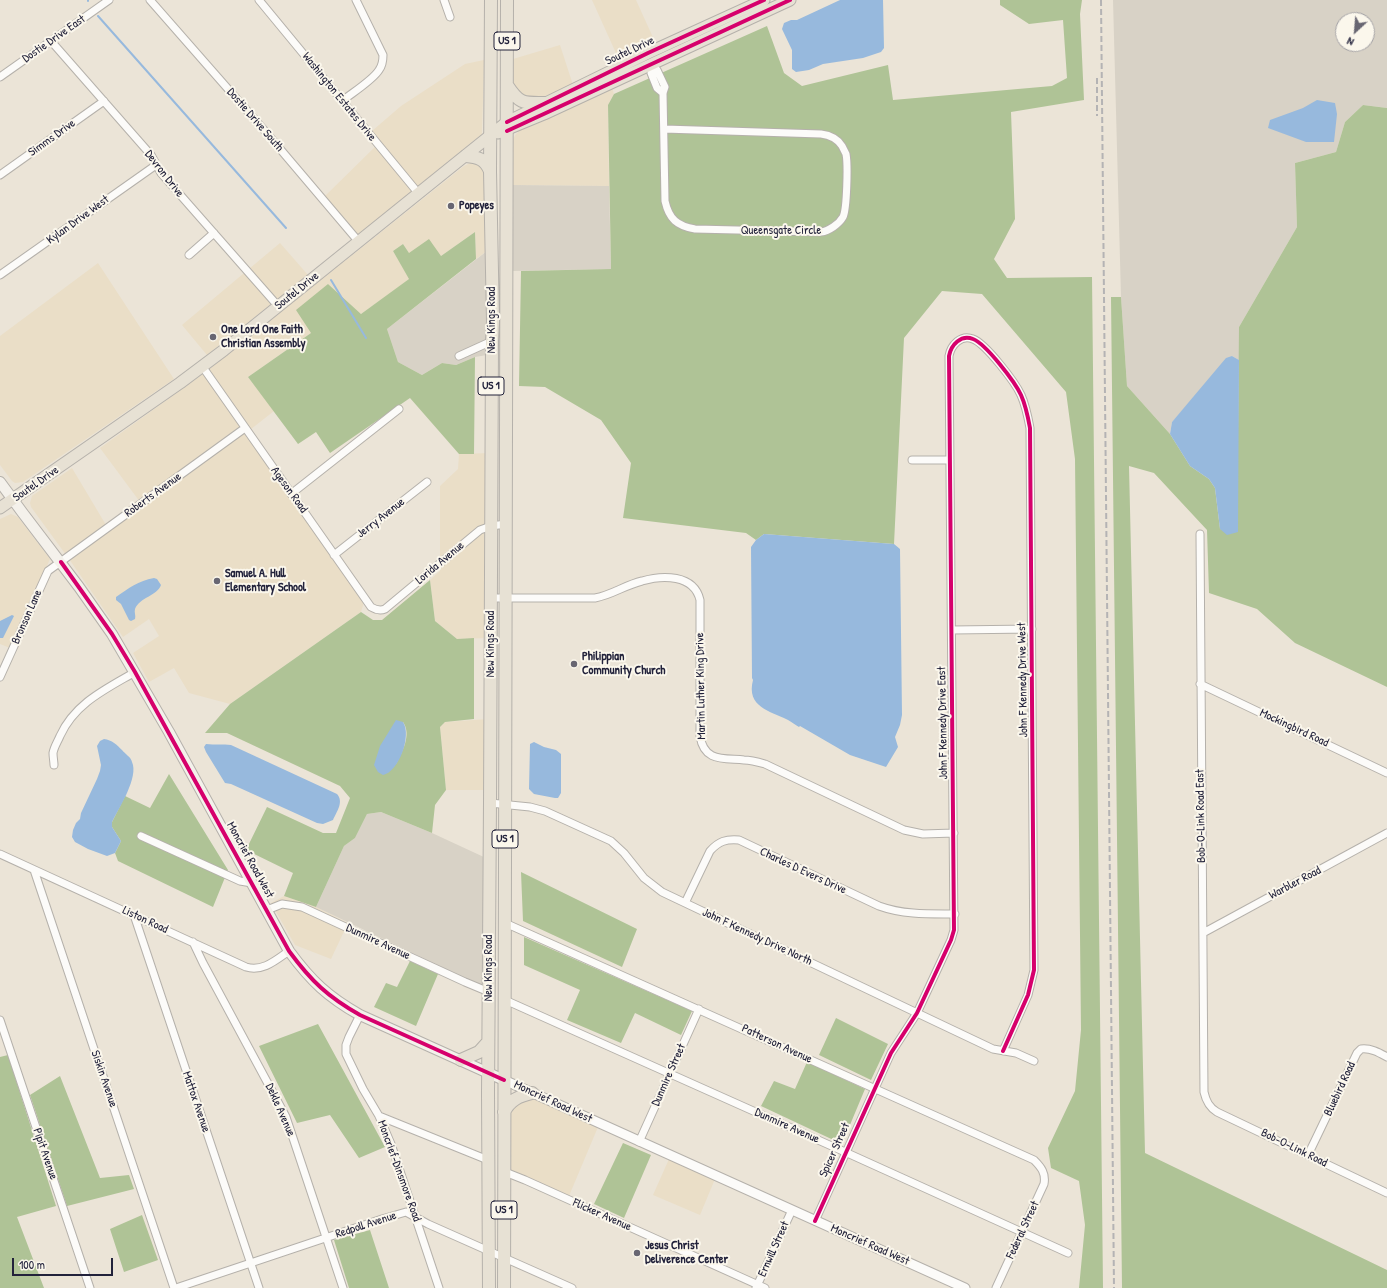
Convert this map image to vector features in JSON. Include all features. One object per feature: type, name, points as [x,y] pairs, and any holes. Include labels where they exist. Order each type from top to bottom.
[{"type":"highway","name":"New Kings Road","points":[[489,1288],[488,1042],[493,321],[490,171],[492,0]]},
{"type":"highway","name":"New Kings Road","points":[[504,1288],[507,0]]},
{"type":"highway","points":[[507,85],[519,100],[526,104],[546,103]]},
{"type":"highway","points":[[466,156],[483,160],[487,164],[490,171]]},
{"type":"highway","points":[[461,1060],[479,1052],[488,1042]]},
{"type":"highway","points":[[504,1112],[508,1105],[514,1100],[523,1095],[532,1093]]},
{"type":"main road","name":"Soutel Drive","points":[[0,508],[202,366],[490,136],[546,103],[651,62],[764,0]]},
{"type":"main road","name":"Soutel Drive","points":[[507,126],[790,0]]},
{"type":"main road","name":"Moncrief Road West","points":[[0,482],[112,634],[135,672],[290,951],[304,970],[316,984],[344,1006],[360,1015],[504,1080]]},
{"type":"street","name":"Dostie Drive East","points":[[0,77],[109,0]]},
{"type":"street","name":"Dostie Drive South","points":[[150,0],[264,130],[359,242]]},
{"type":"street","name":"Washington Estates Drive","points":[[259,0],[419,194]]},
{"type":"street","points":[[342,101],[374,76],[383,63],[382,55],[356,0]]},
{"type":"street","points":[[444,0],[450,17]]},
{"type":"street","name":"Devron Drive","points":[[51,41],[151,155],[161,173],[278,306]]},
{"type":"street","name":"Queensgate Circle","points":[[651,62],[657,70],[665,87],[663,93],[665,201],[670,217],[680,225],[695,229],[821,232],[831,228],[843,217],[846,209],[846,154],[837,140],[829,135],[664,130]]},
{"type":"street","name":"Simms Drive","points":[[0,175],[104,101]]},
{"type":"street","name":"Kylan Drive West","points":[[0,275],[156,165]]},
{"type":"street","points":[[189,255],[214,233]]},
{"type":"street","points":[[493,321],[507,325]]},
{"type":"street","name":"John F Kennedy Drive West","points":[[958,341],[969,338],[973,339],[982,346],[1008,374],[1021,395],[1030,428],[1034,970],[1028,995],[1003,1051]]},
{"type":"street","points":[[459,356],[492,341]]},
{"type":"street","name":"John F Kennedy Drive East","points":[[874,1088],[891,1052],[917,1013],[953,935],[955,914],[949,356],[953,344],[958,341]]},
{"type":"street","name":"Ageson Road","points":[[202,366],[371,607],[378,610]]},
{"type":"street","points":[[291,494],[399,410]]},
{"type":"street","name":"Roberts Avenue","points":[[60,562],[245,428]]},
{"type":"street","points":[[912,460],[950,460]]},
{"type":"street","name":"Jerry Avenue","points":[[334,555],[427,482]]},
{"type":"street","name":"Lorida Avenue","points":[[378,610],[385,609],[480,530],[491,526],[506,524]]},
{"type":"street","name":"Bob-O-Link Road East","points":[[1200,534],[1200,684],[1205,1098]]},
{"type":"street","name":"Bronson Lane","points":[[0,677],[48,571],[60,562]]},
{"type":"street","name":"Martin Luther King Drive","points":[[491,598],[595,598],[605,596],[637,582],[651,579],[679,578],[686,581],[696,590],[700,600],[700,736],[701,743],[709,754],[722,759],[745,760],[765,764],[904,830],[923,834],[954,833]]},
{"type":"street","points":[[952,630],[1032,630]]},
{"type":"street","points":[[54,765],[53,753],[63,730],[82,704],[135,672]]},
{"type":"street","name":"Mockingbird Road","points":[[1200,684],[1387,773]]},
{"type":"street","name":"John F Kennedy Drive North","points":[[490,803],[530,807],[545,811],[611,842],[624,852],[652,886],[662,892],[993,1049],[1016,1053],[1034,1061]]},
{"type":"street","name":"Warbler Road","points":[[1203,932],[1387,833]]},
{"type":"street","points":[[141,836],[240,881],[252,883]]},
{"type":"street","name":"Charles D Evers Drive","points":[[685,903],[710,851],[723,840],[732,839],[739,840],[890,910],[912,914],[955,914]]},
{"type":"street","name":"Liston Road","points":[[0,854],[252,969],[266,966],[290,951]]},
{"type":"street","name":"Siskin Avenue","points":[[34,870],[175,1288]]},
{"type":"street","name":"Dunmire Avenue","points":[[267,910],[282,904],[302,907],[464,982],[489,992]]},
{"type":"street","name":"Mattox Avenue","points":[[134,915],[259,1288]]},
{"type":"street","name":"Patterson Avenue","points":[[506,922],[1034,1160],[1044,1171]]},
{"type":"street","name":"Dekle Avenue","points":[[193,942],[206,970],[281,1107],[343,1288]]},
{"type":"street","name":"Dunmire Avenue","points":[[505,1000],[1068,1253]]},
{"type":"street","name":"Dunmire Street","points":[[639,1142],[699,1009]]},
{"type":"street","name":"Moncrief-Dinsmore Road","points":[[360,1015],[346,1045],[346,1054],[363,1089],[379,1116],[391,1144],[439,1288]]},
{"type":"street","name":"Pipit Avenue","points":[[0,1020],[90,1288]]},
{"type":"street","name":"Bluebird Road","points":[[1308,1155],[1361,1049],[1372,1049],[1387,1056]]},
{"type":"street","name":"Moncrief Road West","points":[[504,1080],[965,1288]]},
{"type":"street","name":"Spicer Street","points":[[815,1221],[874,1088]]},
{"type":"street","name":"Bob-O-Link Road","points":[[1205,1098],[1208,1105],[1218,1112],[1387,1193]]},
{"type":"street","points":[[379,1116],[488,1160]]},
{"type":"street","name":"Federal Street","points":[[996,1288],[1044,1184],[1044,1171]]},
{"type":"street","name":"Flicker Avenue","points":[[504,1172],[525,1180],[757,1286],[765,1288]]},
{"type":"street","name":"Ernwill Street","points":[[757,1286],[792,1210]]},
{"type":"street","name":"Redpoll Avenue","points":[[175,1288],[406,1212],[428,1224],[572,1288]]},
{"type":"shaded area","points":[[592,0],[636,0],[656,44],[620,62]]},
{"type":"shaded area","points":[[1113,0],[1387,0],[1387,108],[1363,105],[1345,122],[1336,152],[1295,163],[1297,227],[1239,327],[1239,360],[1232,356],[1172,422],[1170,434],[1127,386],[1121,297]]},
{"type":"shaded area","points":[[560,45],[573,85],[531,101],[514,90],[513,59]]},
{"type":"shaded area","points":[[484,60],[482,134],[358,235],[325,196],[380,142],[372,131],[401,106],[465,64]]},
{"type":"shaded area","points":[[612,88],[614,94],[608,105],[609,186],[512,185],[512,144],[513,139],[519,131]]},
{"type":"shaded area","points":[[472,162],[485,164],[487,251],[476,259],[475,232],[441,256],[409,253],[403,244],[393,251],[410,279],[361,314],[328,284],[311,333],[248,377],[274,411],[246,433],[364,602],[361,612],[230,704],[189,693],[174,668],[149,682],[133,653],[159,636],[149,619],[123,637],[31,507],[30,503],[32,496],[72,468],[109,530],[143,506],[100,448],[203,374],[464,166]]},
{"type":"shaded area","points":[[512,185],[609,186],[611,269],[512,271]]},
{"type":"shaded area","points":[[280,243],[308,275],[207,355],[182,325]]},
{"type":"shaded area","points":[[487,251],[487,355],[475,357],[456,365],[442,363],[422,375],[398,362],[387,329]]},
{"type":"shaded area","points":[[98,263],[174,379],[23,482],[15,483],[0,465],[0,336]]},
{"type":"shaded area","points":[[489,453],[488,638],[457,639],[435,621],[430,580],[440,571],[440,486],[458,469],[459,454]]},
{"type":"shaded area","points":[[11,514],[18,517],[50,559],[10,648],[0,644],[0,519]]},
{"type":"shaded area","points":[[488,719],[488,790],[446,790],[440,727],[445,722]]},
{"type":"shaded area","points":[[381,812],[432,833],[486,858],[484,987],[316,907],[344,846],[355,838],[367,814]]},
{"type":"shaded area","points":[[284,896],[316,907],[348,923],[331,959],[295,945],[271,903]]},
{"type":"shaded area","points":[[525,1099],[534,1099],[598,1127],[569,1196],[511,1170],[510,1115],[512,1109]]},
{"type":"shaded area","points":[[669,1159],[715,1179],[700,1215],[653,1195]]},
{"type":"green space","points":[[1000,0],[1082,0],[1080,14],[1084,100],[1011,112],[1015,219],[994,259],[1007,278],[1092,277],[1103,1288],[1079,1288],[1085,1225],[1079,1181],[1051,1168],[1048,1148],[1075,1091],[1081,1030],[1075,459],[1066,392],[982,294],[942,291],[904,338],[894,544],[764,534],[756,540],[746,533],[623,518],[631,463],[601,420],[545,387],[519,386],[521,271],[611,269],[608,105],[614,94],[767,26],[784,73],[802,86],[888,65],[893,100],[1052,86],[1067,78],[1063,20],[1029,24],[1000,5]]},
{"type":"green space","points":[[1363,105],[1387,108],[1387,687],[1295,643],[1257,609],[1209,593],[1207,530],[1154,473],[1129,466],[1145,1153],[1387,1270],[1387,1288],[1122,1288],[1111,297],[1121,297],[1127,386],[1170,434],[1190,466],[1209,479],[1215,488],[1220,529],[1237,532],[1239,327],[1297,227],[1295,163],[1336,152],[1345,122]]},
{"type":"green space","points":[[475,232],[476,259],[387,329],[398,362],[422,375],[442,363],[456,365],[475,357],[474,454],[459,454],[410,398],[330,453],[316,432],[298,444],[248,377],[311,333],[296,310],[328,284],[361,314],[409,279],[393,251],[403,244],[409,253],[429,239],[441,256]]},
{"type":"green space","points":[[430,580],[435,621],[457,639],[474,638],[474,719],[445,722],[440,727],[446,790],[435,805],[432,833],[381,812],[367,814],[355,838],[344,846],[316,907],[284,896],[293,873],[246,850],[267,807],[323,833],[336,833],[350,798],[340,786],[227,733],[205,733],[230,704],[361,612],[373,620],[382,620]],"holes":[[[403,722],[407,732],[405,743],[396,764]]]},
{"type":"green space","points":[[169,774],[228,870],[213,907],[118,861],[115,853],[121,841],[112,827],[112,822],[125,796],[150,808]]},
{"type":"green space","points":[[521,872],[637,929],[622,967],[523,921]]},
{"type":"green space","points":[[524,937],[692,1011],[681,1035],[635,1013],[621,1043],[567,1020],[580,990],[524,965]]},
{"type":"green space","points":[[410,961],[438,974],[416,1026],[374,1007],[386,983],[397,987]]},
{"type":"green space","points":[[836,1018],[888,1044],[871,1080],[819,1055]]},
{"type":"green space","points":[[318,1024],[385,1147],[359,1158],[330,1115],[297,1123],[259,1046]]},
{"type":"green space","points":[[8,1055],[56,1206],[17,1217],[44,1288],[0,1288],[0,1057]]},
{"type":"green space","points":[[807,1062],[865,1089],[842,1144],[761,1106],[774,1081],[795,1089]]},
{"type":"green space","points":[[60,1076],[100,1178],[129,1175],[134,1189],[67,1206],[30,1095]]},
{"type":"green space","points":[[623,1143],[651,1155],[624,1218],[594,1204]]},
{"type":"green space","points":[[142,1215],[158,1260],[124,1272],[110,1229]]},
{"type":"green space","points":[[370,1230],[389,1288],[349,1288],[334,1240]]},
{"type":"water","points":[[840,0],[883,0],[884,48],[881,52],[863,58],[823,64],[809,70],[796,72],[792,69],[792,50],[782,29],[784,23],[791,20],[797,20]]},
{"type":"water","points":[[1317,100],[1335,103],[1337,114],[1334,142],[1306,142],[1268,128],[1270,120],[1303,108]]},
{"type":"water","points":[[1232,356],[1239,360],[1238,532],[1227,535],[1220,529],[1215,488],[1209,479],[1190,466],[1170,434],[1172,422],[1226,358]]},
{"type":"water","points":[[764,534],[894,544],[900,549],[902,715],[895,737],[898,747],[886,767],[850,755],[800,726],[799,727],[788,720],[767,711],[756,702],[752,689],[751,547],[756,540]]},
{"type":"water","points":[[154,578],[157,579],[161,585],[159,589],[137,605],[135,609],[135,619],[131,621],[129,620],[121,604],[116,600],[116,597],[138,583]]},
{"type":"water","points":[[12,615],[14,616],[3,638],[0,638],[0,621]]},
{"type":"water","points":[[396,720],[403,722],[406,735],[405,744],[399,760],[389,772],[383,775],[378,772],[374,765],[380,746]]},
{"type":"water","points":[[104,739],[114,743],[128,756],[131,760],[133,768],[131,784],[112,822],[112,827],[121,841],[115,853],[107,856],[88,849],[75,842],[72,837],[73,830],[76,823],[80,819],[81,813],[100,771],[101,765],[97,746],[100,741]]},
{"type":"water","points":[[534,742],[544,747],[556,750],[561,754],[561,793],[558,798],[534,794],[529,789],[530,744]]},
{"type":"water","points":[[206,744],[231,745],[337,794],[340,803],[333,820],[323,824],[317,823],[231,784],[225,783],[206,752],[204,747]]},
{"type":"waterway","points":[[98,16],[286,228]]},
{"type":"waterway","points":[[331,280],[366,338]]},
{"type":"railway","points":[[1101,0],[1114,1288]]},
{"type":"railway","points":[[1097,78],[1097,116]]},
{"type":"cycle path","points":[[507,122],[648,53],[764,0]]},
{"type":"cycle path","points":[[507,131],[790,0]]},
{"type":"cycle path","points":[[815,1221],[891,1053],[917,1013],[951,940],[954,930],[949,356],[954,344],[964,338],[973,339],[979,342],[1007,373],[1021,395],[1026,407],[1030,428],[1034,970],[1028,995],[1003,1051]]},
{"type":"cycle path","points":[[61,562],[112,634],[135,672],[289,951],[305,971],[329,995],[360,1015],[504,1080]]},
{"type":"place","name":"Popeyes","points":[[451,206]]},
{"type":"place","name":"One Lord One Faith Christian Assembly","points":[[213,337]]},
{"type":"place","name":"Samuel A. Hull Elementary School","points":[[217,581]]},
{"type":"place","name":"Philippian Community Church","points":[[574,664]]},
{"type":"place","name":"Jesus Christ Deliverence Center","points":[[637,1253]]}]
